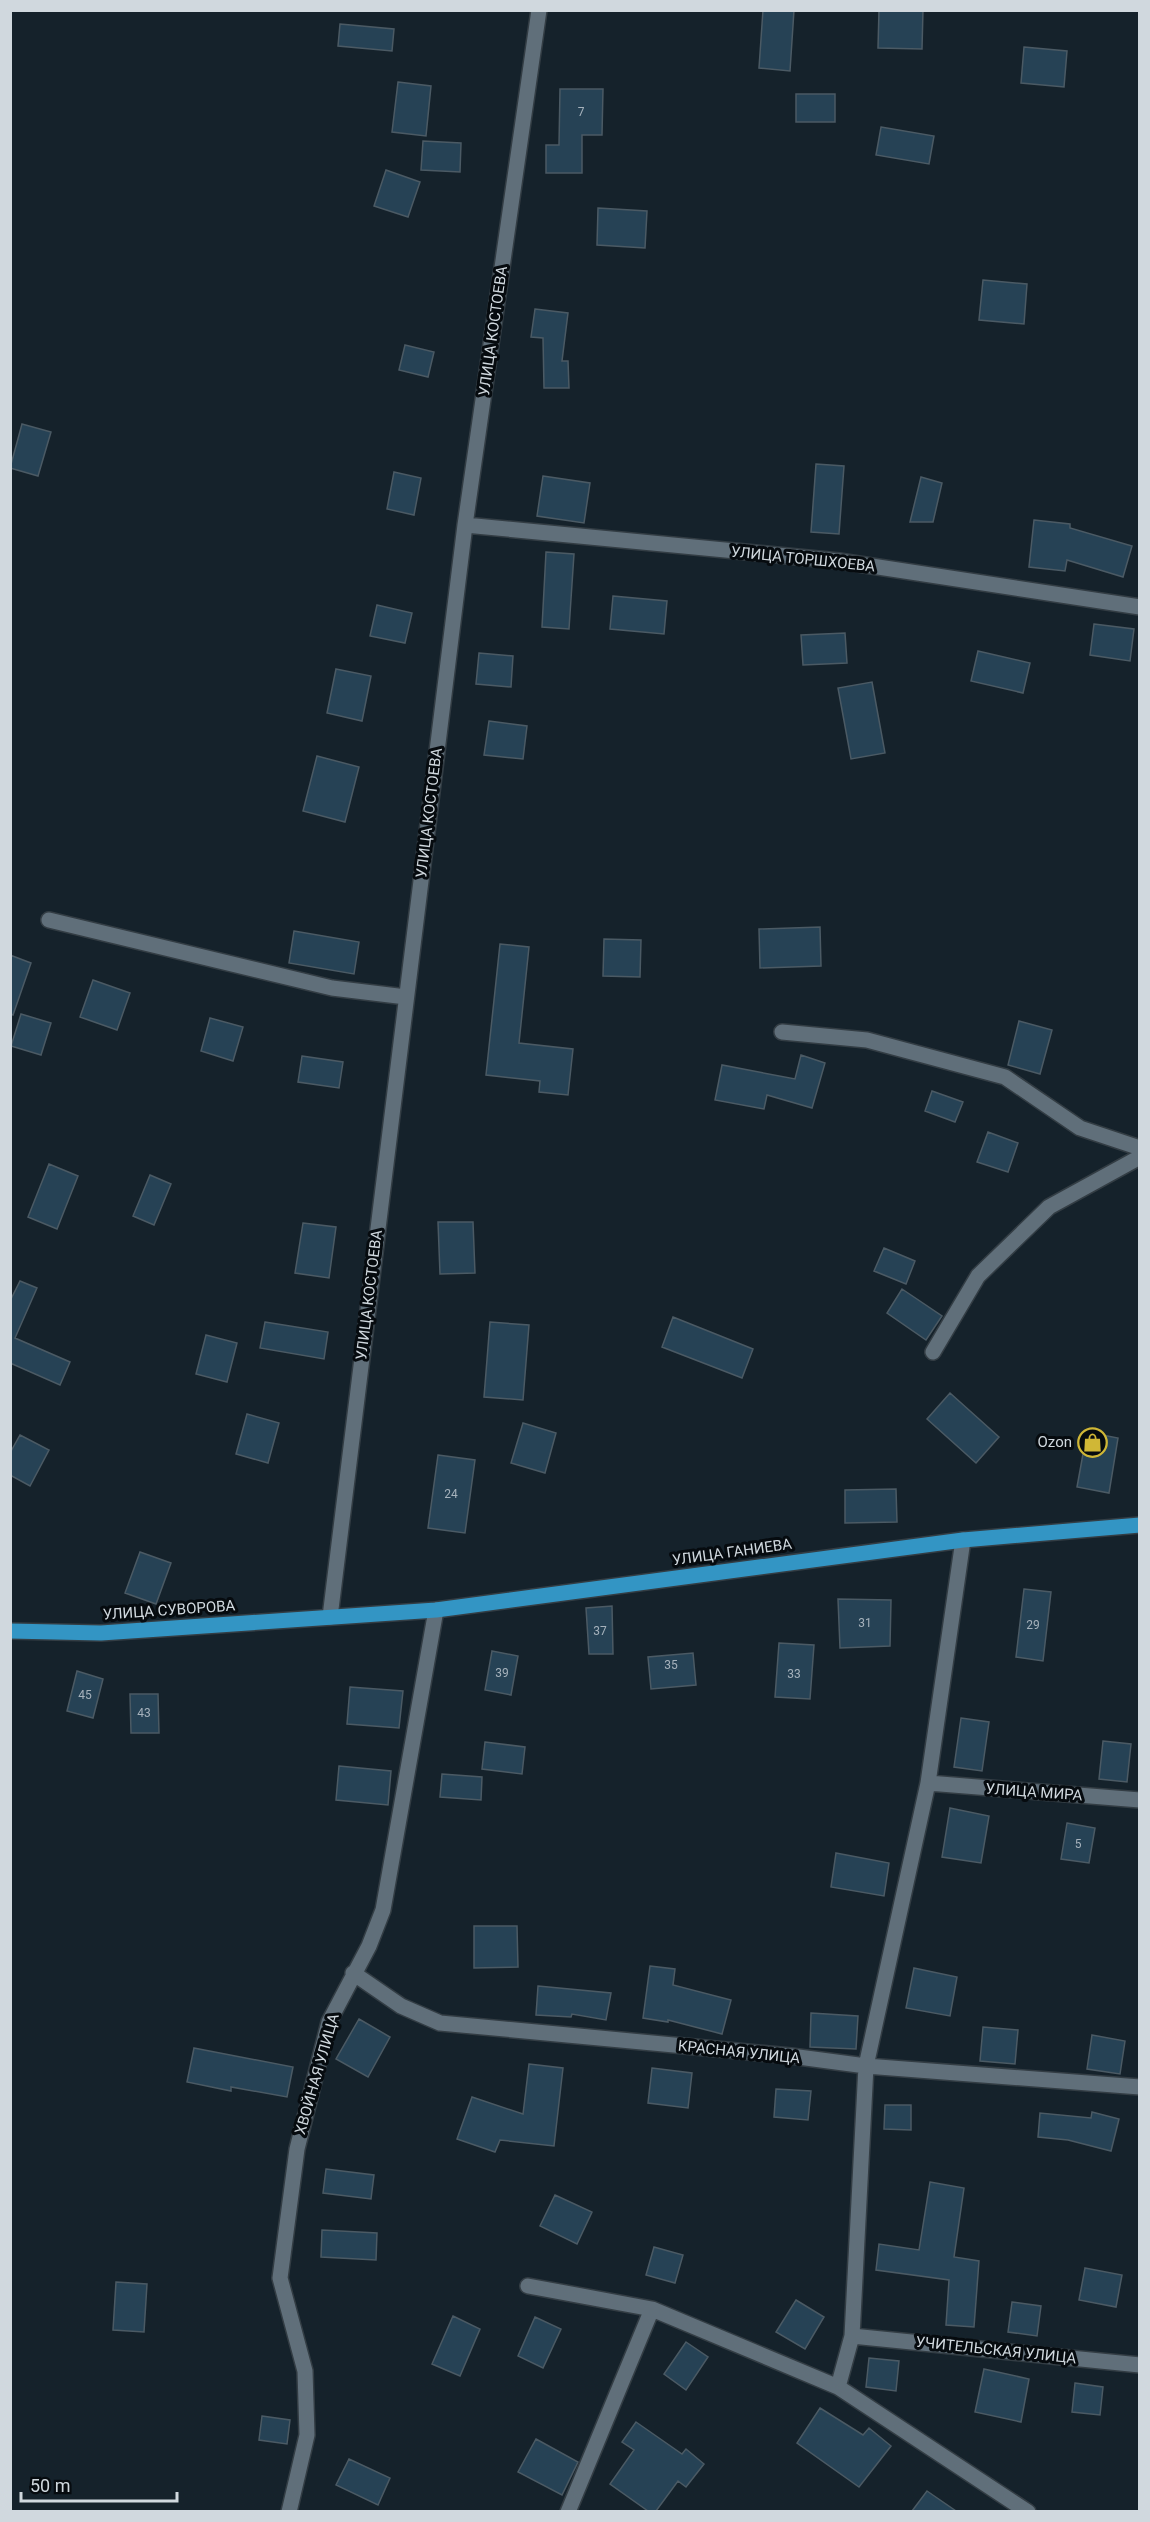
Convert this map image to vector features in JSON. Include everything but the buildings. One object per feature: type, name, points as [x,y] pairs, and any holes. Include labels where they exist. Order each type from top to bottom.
[{"type":"main road","name":"УЛИЦА ГАНИЕВА","points":[[330,1617],[436,1610],[963,1540],[1140,1526]]},
{"type":"main road","name":"УЛИЦА СУВОРОВА","points":[[10,1631],[101,1633],[330,1617]]},
{"type":"street","name":"УЛИЦА КОСТОЕВА","points":[[330,1617],[465,525],[538,10]]},
{"type":"street","name":"УЛИЦА ТОРШХОЕВА","points":[[465,525],[839,561],[1140,607]]},
{"type":"street","points":[[49,920],[332,988],[406,997]]},
{"type":"street","points":[[782,1032],[867,1040],[1005,1077],[1080,1128],[1140,1148]]},
{"type":"street","points":[[933,1352],[978,1276],[1049,1207],[1140,1157]]},
{"type":"street","points":[[838,2387],[852,2336],[866,2066],[928,1784],[963,1540]]},
{"type":"street","name":"ХВОЙНАЯ УЛИЦА","points":[[289,2511],[308,2435],[306,2372],[280,2278],[297,2148],[329,2022],[369,1946],[383,1910],[436,1610]]},
{"type":"street","name":"УЛИЦА МИРА","points":[[928,1784],[1140,1800]]},
{"type":"street","name":"КРАСНАЯ УЛИЦА","points":[[353,1973],[400,2007],[440,2023],[791,2056],[866,2066],[1140,2087]]},
{"type":"street","points":[[528,2286],[652,2309],[838,2387],[1028,2511]]},
{"type":"street","points":[[568,2511],[652,2309]]},
{"type":"street","name":"УЧИТЕЛЬСКАЯ УЛИЦА","points":[[852,2336],[1140,2365]]},
{"type":"place","name":"Ozon","points":[[1093,1442]]}]
